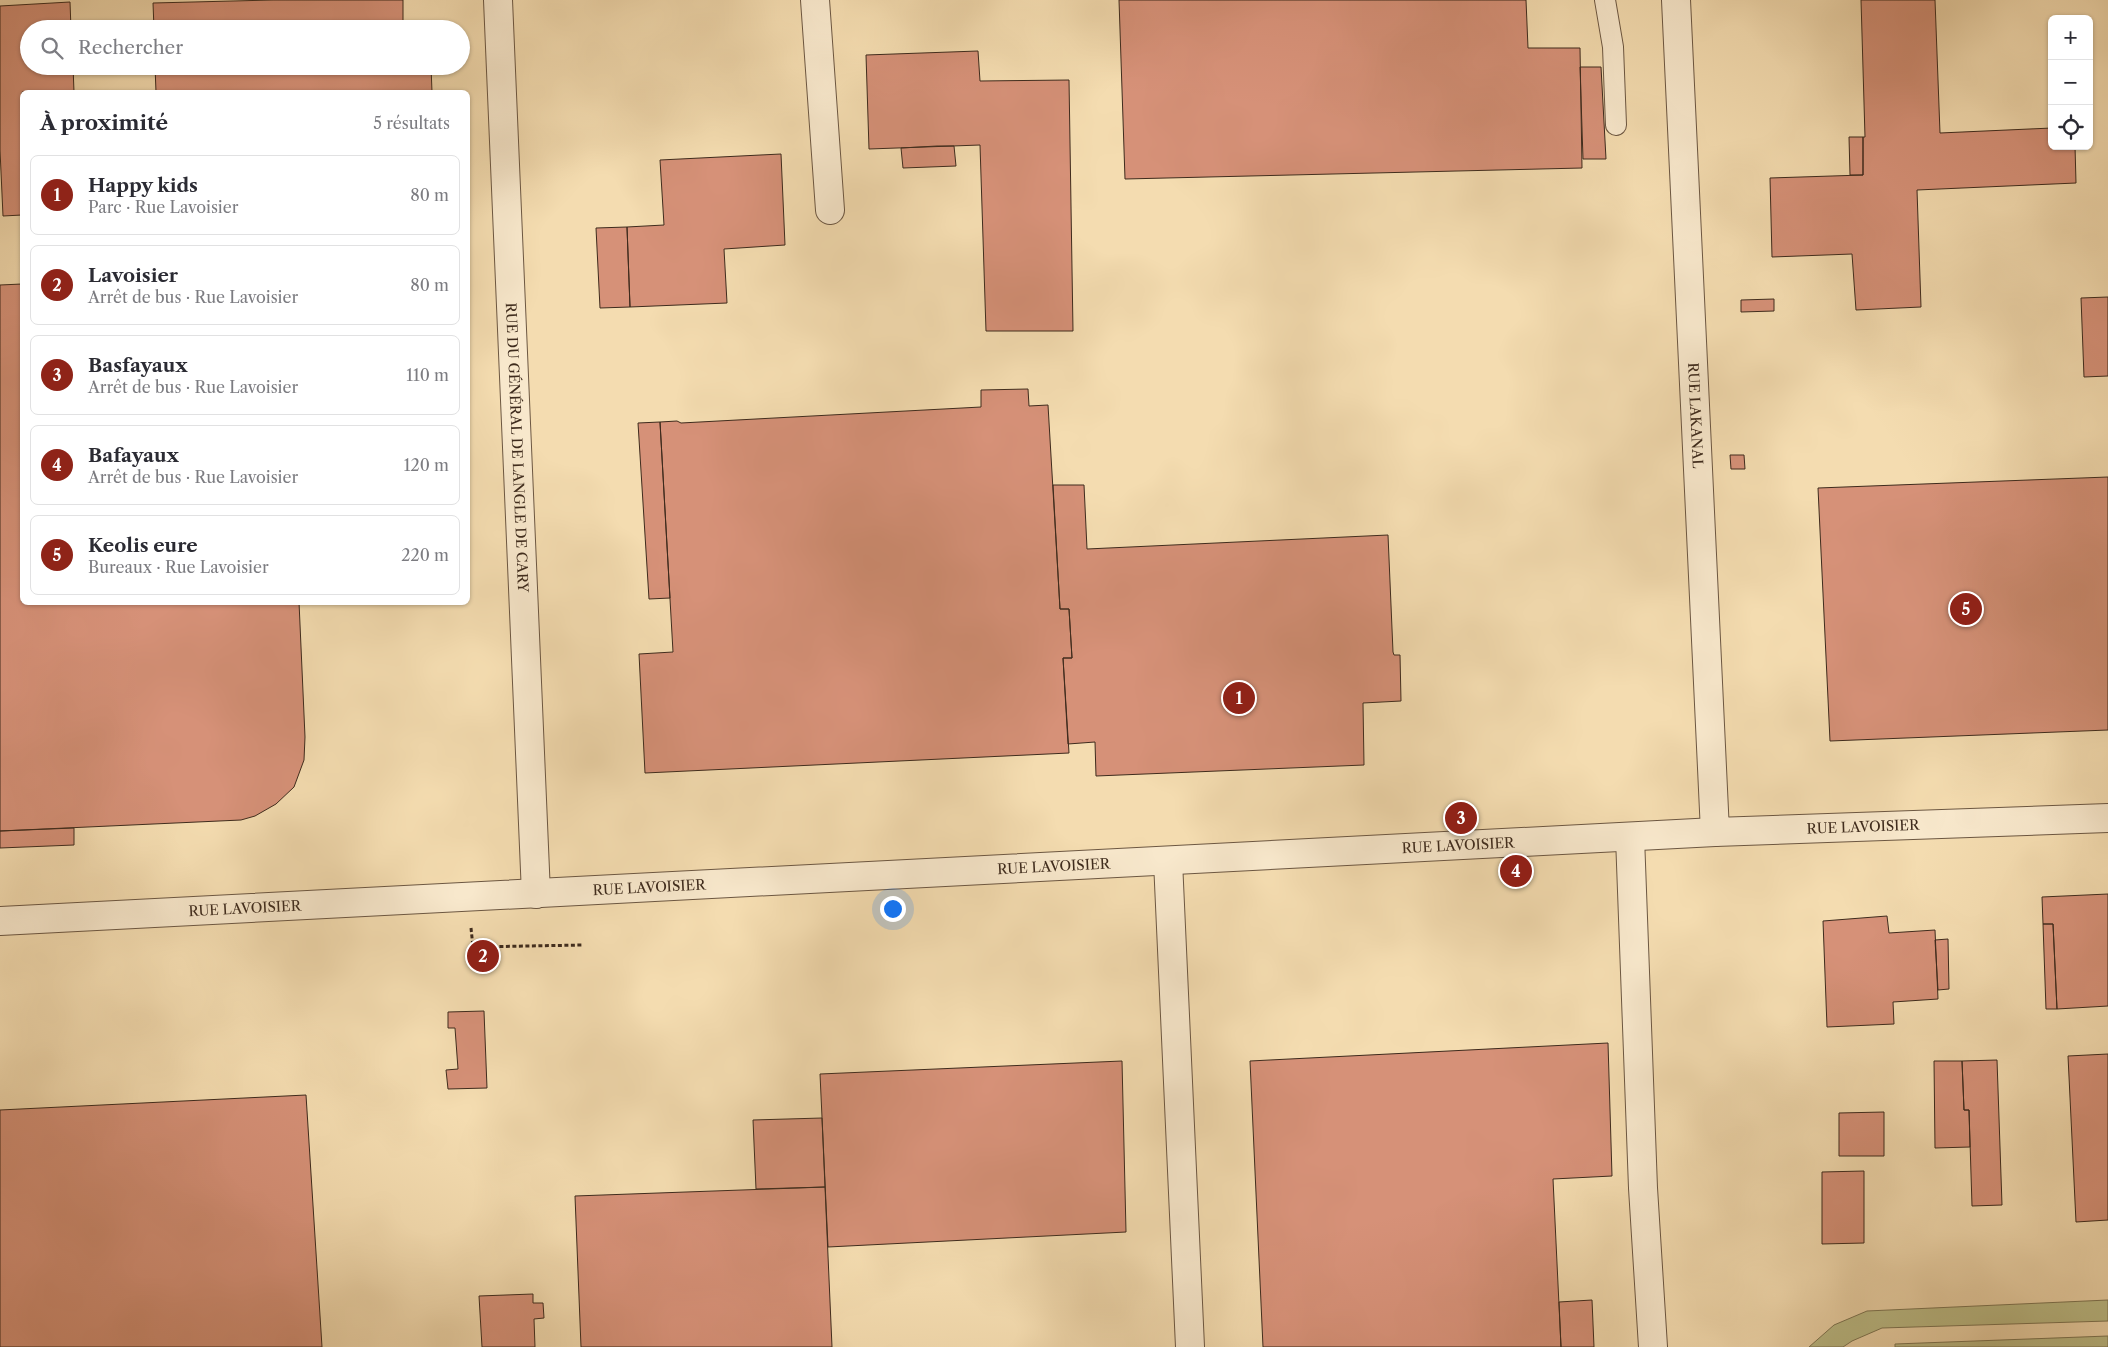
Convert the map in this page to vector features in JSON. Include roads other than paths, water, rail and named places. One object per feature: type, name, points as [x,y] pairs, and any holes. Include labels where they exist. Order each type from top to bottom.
[{"type":"street","name":"RUE DU GÉNÉRAL DE LANGLE DE CARY","points":[[498,0],[536,894]]},
{"type":"street","points":[[815,0],[830,210]]},
{"type":"street","name":"RUE LAKANAL","points":[[1676,0],[1715,832]]},
{"type":"street","name":"RUE LAVOISIER","points":[[0,921],[1715,832],[2108,818]]},
{"type":"street","points":[[1630,837],[1643,1188],[1653,1347]]},
{"type":"street","points":[[1168,861],[1190,1347]]},
{"type":"lane","points":[[1605,0],[1613,47],[1616,125]]},
{"type":"place","name":"Keolis eure","points":[[1966,609]]},
{"type":"place","name":"Happy kids","points":[[1239,698]]},
{"type":"place","name":"Basfayaux","points":[[1461,818]]},
{"type":"place","name":"Bafayaux","points":[[1516,871]]},
{"type":"place","name":"Lavoisier","points":[[483,956]]}]
